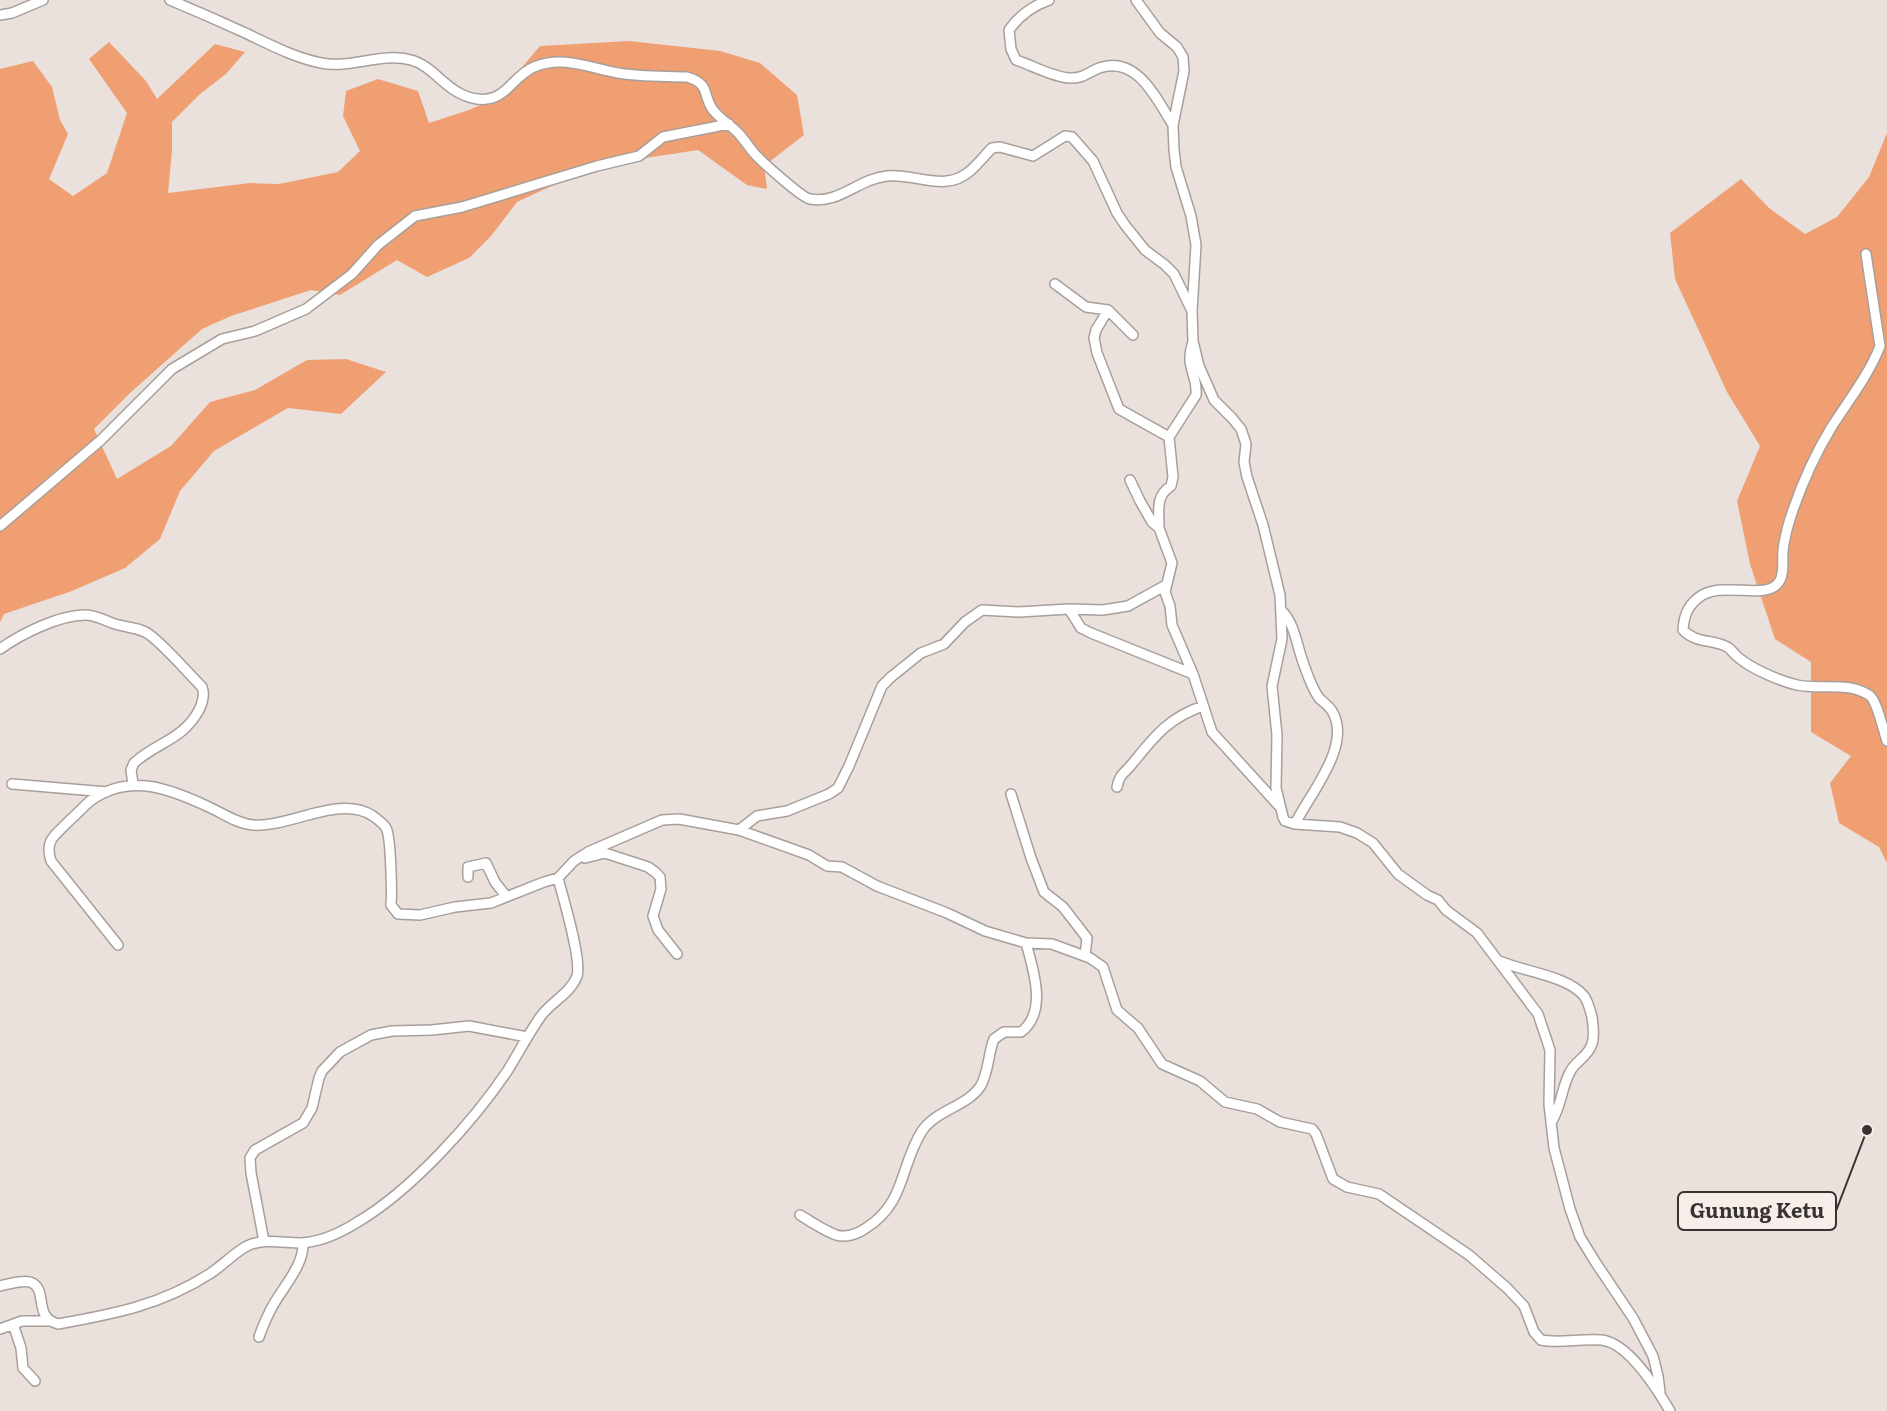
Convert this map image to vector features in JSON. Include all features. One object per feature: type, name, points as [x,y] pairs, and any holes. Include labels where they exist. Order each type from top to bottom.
[{"type":"street","points":[[0,15],[12,13],[43,0]]},
{"type":"street","points":[[170,0],[294,56],[323,63],[350,64],[392,57],[414,60],[451,89],[477,99],[492,98],[508,90],[514,82],[532,68],[561,61],[620,74],[687,77],[699,82],[706,91],[712,109],[741,135],[756,155],[804,198],[830,200],[860,184],[886,176],[949,181],[970,171],[992,148],[1000,147],[1033,156],[1065,136],[1072,136],[1093,161],[1125,225],[1145,250],[1174,274],[1192,311]]},
{"type":"street","points":[[1049,0],[1039,3],[1018,18],[1009,30],[1011,49],[1016,60],[1066,78],[1082,78],[1099,68],[1120,65],[1137,73],[1173,124]]},
{"type":"street","points":[[1136,0],[1160,33],[1177,47],[1183,57],[1184,71],[1173,124],[1176,167],[1191,216],[1196,245],[1192,311],[1193,341],[1199,366],[1211,395],[1241,429],[1246,444],[1244,462],[1247,477],[1263,525],[1280,595],[1282,639],[1272,686],[1276,735],[1276,788],[1279,806],[1285,821],[1295,824],[1340,827],[1357,833],[1373,843],[1398,874],[1438,900],[1446,910],[1477,933],[1538,1014],[1550,1050],[1551,1124],[1554,1149],[1564,1189],[1580,1237],[1633,1318],[1653,1356],[1659,1376],[1660,1392]]},
{"type":"street","points":[[0,526],[101,440],[172,369],[222,339],[255,331],[306,309],[352,274],[378,245],[415,216],[462,207],[597,166],[639,156],[663,137],[729,124]]},
{"type":"street","points":[[1866,254],[1880,345],[1875,360],[1830,431],[1809,471],[1790,521],[1780,581],[1772,588],[1756,592],[1718,589],[1705,592],[1690,604],[1684,618],[1683,630],[1689,636],[1701,641],[1714,642],[1728,648],[1753,667],[1797,685],[1840,687],[1871,695],[1887,741]]},
{"type":"street","points":[[1055,284],[1086,307],[1108,310],[1133,334]]},
{"type":"street","points":[[1108,310],[1094,338],[1097,353],[1119,409],[1169,437]]},
{"type":"street","points":[[1193,341],[1189,354],[1196,395],[1169,437],[1173,477],[1171,486],[1163,491],[1160,497],[1159,528],[1172,563],[1165,592],[1175,633],[1193,674],[1212,732],[1279,806]]},
{"type":"street","points":[[1130,480],[1152,522],[1159,528]]},
{"type":"street","points":[[739,830],[763,814],[787,812],[838,788],[882,687],[921,653],[944,644],[972,616],[982,610],[1019,612],[1069,609],[1103,610],[1128,606],[1166,585]]},
{"type":"street","points":[[1069,609],[1081,628],[1090,633],[1193,674]]},
{"type":"street","points":[[1281,610],[1292,626],[1297,646],[1314,689],[1333,711],[1337,728],[1336,745],[1331,761],[1319,787],[1305,803],[1295,824]]},
{"type":"street","points":[[0,649],[38,629],[67,618],[85,615],[102,617],[115,624],[149,634],[202,687],[203,699],[194,719],[186,729],[134,763],[131,770],[133,784]]},
{"type":"street","points":[[1117,787],[1121,774],[1157,733],[1170,721],[1203,706]]},
{"type":"street","points":[[12,784],[107,792]]},
{"type":"street","points":[[118,945],[51,861],[48,850],[50,840],[90,801],[107,792],[133,784],[162,789],[195,801],[241,823],[251,825],[271,825],[342,808],[358,809],[372,815],[386,827],[389,835],[393,887],[391,905],[398,914],[420,915],[455,907],[491,903],[558,878],[574,861],[602,845],[662,820],[679,819],[739,830],[809,855],[827,866],[843,867],[877,886],[947,913],[985,931],[1026,943],[1052,944],[1085,956],[1103,967],[1117,1010],[1138,1028],[1162,1064],[1200,1081],[1224,1102],[1257,1109],[1280,1122],[1312,1130],[1316,1134],[1333,1179],[1347,1187],[1379,1194],[1469,1255],[1524,1306],[1534,1332],[1541,1340],[1613,1342],[1660,1392],[1670,1411]]},
{"type":"street","points":[[1011,794],[1044,892],[1063,907],[1087,938],[1085,956]]},
{"type":"street","points":[[574,861],[605,853],[648,867],[655,872],[660,878],[661,889],[653,916],[658,930],[677,954]]},
{"type":"street","points":[[468,877],[468,867],[487,863],[495,882],[506,896]]},
{"type":"street","points":[[0,1329],[22,1321],[48,1321],[58,1324],[104,1316],[164,1299],[211,1273],[247,1246],[264,1241],[303,1243],[326,1237],[356,1223],[423,1171],[473,1115],[508,1070],[543,1013],[573,983],[578,973],[576,954],[558,878]]},
{"type":"street","points":[[800,1215],[837,1235],[845,1236],[864,1230],[885,1214],[897,1193],[919,1137],[926,1126],[965,1100],[980,1086],[994,1039],[1004,1032],[1021,1032],[1030,1023],[1034,1014],[1036,987],[1026,943]]},
{"type":"street","points":[[1499,961],[1574,987],[1584,996],[1590,1009],[1594,1028],[1592,1046],[1585,1057],[1574,1064],[1564,1085],[1559,1110],[1551,1124]]},
{"type":"street","points":[[264,1241],[250,1158],[255,1150],[303,1123],[312,1108],[322,1071],[340,1052],[371,1035],[392,1031],[469,1026],[527,1037]]},
{"type":"street","points":[[259,1337],[270,1310],[295,1269],[303,1250],[303,1243]]},
{"type":"street","points":[[0,1286],[27,1282],[33,1284],[38,1289],[48,1321]]},
{"type":"street","points":[[13,1324],[21,1348],[23,1368],[36,1381]]},
{"type":"shaded area","points":[[629,41],[720,51],[760,63],[797,95],[804,135],[764,166],[767,189],[747,185],[698,150],[619,162],[571,177],[517,202],[491,236],[469,258],[427,277],[397,260],[340,295],[311,290],[231,316],[202,329],[130,393],[94,429],[117,479],[171,446],[210,402],[255,390],[307,360],[346,359],[386,372],[341,414],[288,408],[214,451],[180,491],[160,539],[125,568],[72,591],[4,614],[0,622],[0,69],[33,61],[52,87],[60,120],[68,134],[49,179],[73,196],[107,173],[127,113],[89,59],[109,42],[146,81],[157,99],[215,44],[245,52],[226,74],[200,94],[172,122],[168,193],[250,183],[279,184],[338,172],[360,151],[343,116],[346,91],[378,79],[418,91],[429,123],[469,110],[496,98],[540,46]]},
{"type":"shaded area","points":[[1887,133],[1887,863],[1879,847],[1839,823],[1830,783],[1851,756],[1811,732],[1811,662],[1775,639],[1750,564],[1737,501],[1760,446],[1727,392],[1675,279],[1670,233],[1741,179],[1769,208],[1805,234],[1837,217],[1869,177]]},
{"type":"place","name":"Gunung Ketu","points":[[1867,1130]]}]
